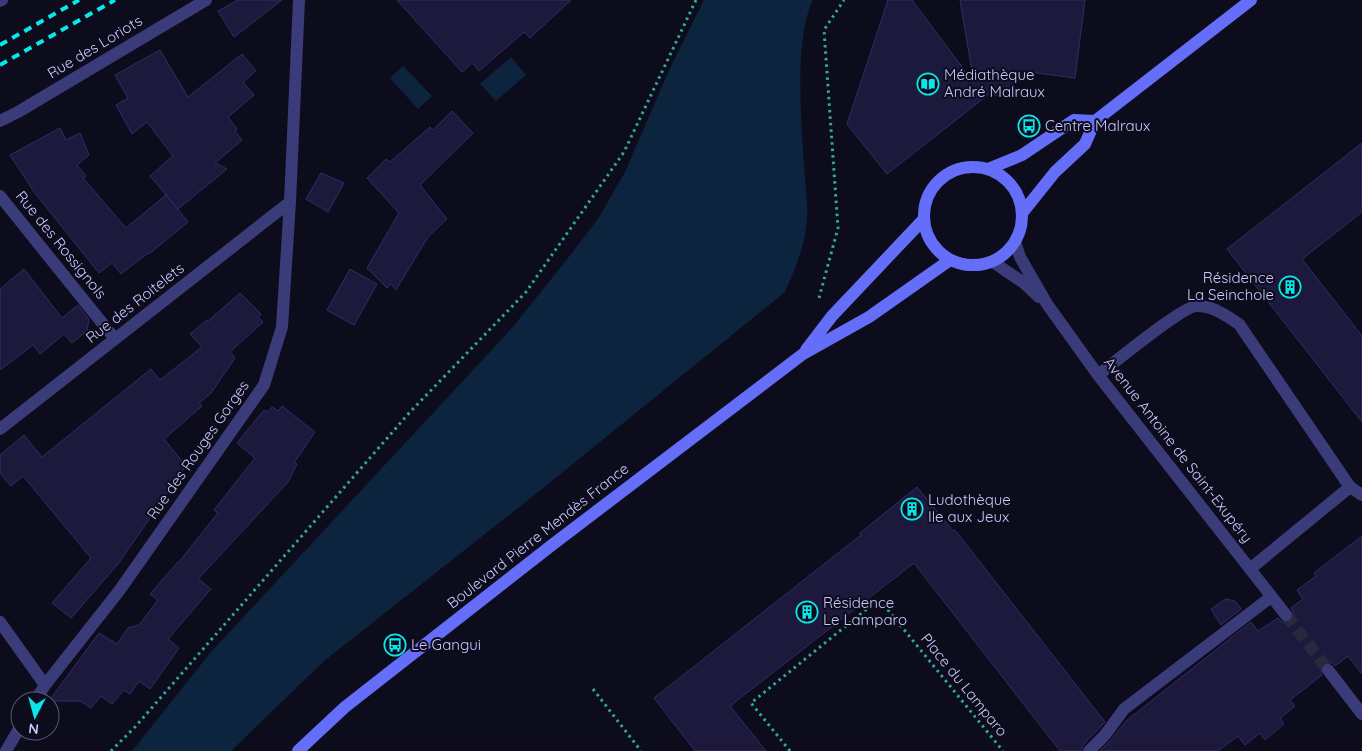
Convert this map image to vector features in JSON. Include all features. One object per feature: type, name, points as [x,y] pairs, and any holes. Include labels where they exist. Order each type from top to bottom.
[{"type":"street","name":"Rue des Loriots","points":[[0,121],[206,0]]},
{"type":"street","name":"Rue des Rouges Gorges","points":[[41,691],[119,591],[264,385],[282,327],[299,0]]},
{"type":"street","points":[[1023,212],[1055,172],[1085,144],[1095,121],[1251,0]]},
{"type":"street","points":[[988,169],[1022,155],[1074,120],[1095,121]]},
{"type":"street","points":[[972,167],[988,169],[1001,175],[1012,185],[1019,198],[1023,212],[1022,228],[1016,242],[1006,254],[992,262],[978,266],[964,265],[950,260],[936,250],[928,236],[923,220],[925,204],[931,190],[942,177],[956,170],[972,167]]},
{"type":"street","name":"Rue des Rossignols","points":[[0,196],[115,339]]},
{"type":"street","name":"Rue des Roitelets","points":[[0,429],[290,202]]},
{"type":"street","name":"Boulevard Pierre Mendès France","points":[[803,354],[832,316],[923,220]]},
{"type":"street","name":"Avenue Antoine de Saint-Exupéry","points":[[1016,242],[1020,257],[1047,304],[1098,375],[1286,615]]},
{"type":"street","name":"Boulevard Pierre Mendès France","points":[[298,751],[346,707],[528,563],[803,354],[869,316],[950,260]]},
{"type":"street","name":"Avenue Antoine de Saint-Exupéry","points":[[992,262],[1024,283],[1047,304]]},
{"type":"street","points":[[1098,375],[1179,314],[1196,305],[1218,310],[1240,324],[1350,487],[1362,496]]},
{"type":"street","points":[[1250,570],[1350,487]]},
{"type":"street","points":[[1089,751],[1105,735],[1124,709],[1271,597]]},
{"type":"street","points":[[0,622],[45,685]]},
{"type":"street","points":[[1328,670],[1362,714]]},
{"type":"path","points":[[111,751],[135,727],[410,412],[526,292],[624,152],[696,0]]},
{"type":"path","points":[[818,300],[838,228],[824,30],[844,0]]},
{"type":"path","name":"Place du Lamparo","points":[[790,751],[751,703],[879,599],[1004,751]]},
{"type":"path","points":[[593,688],[641,751]]},
{"type":"water","points":[[704,0],[813,0],[803,38],[800,87],[807,220],[802,248],[785,292],[532,497],[324,661],[231,751],[132,751],[211,652],[512,328],[598,219],[625,172],[669,70]]},
{"type":"water","points":[[511,57],[526,75],[496,101],[480,84]]},
{"type":"water","points":[[403,66],[432,96],[418,109],[390,78]]},
{"type":"building","points":[[238,0],[282,0],[234,37],[218,11]]},
{"type":"building","points":[[397,0],[571,0],[530,38],[524,32],[479,71],[472,63],[462,72]]},
{"type":"building","name":"Médiathèque André Malraux","points":[[888,0],[912,0],[974,83],[960,0],[1085,0],[1075,78],[1030,72],[999,96],[989,94],[887,174],[847,124]]},
{"type":"building","points":[[160,50],[188,97],[242,54],[256,71],[243,82],[254,95],[228,117],[242,140],[215,163],[227,169],[178,209],[150,176],[173,156],[147,122],[132,134],[116,105],[128,98],[115,75]]},
{"type":"building","points":[[452,111],[473,133],[420,185],[447,219],[428,237],[396,290],[391,284],[387,288],[367,268],[399,213],[367,178],[386,159],[390,162],[430,127],[433,130]]},
{"type":"building","points":[[60,128],[66,140],[80,133],[89,155],[77,165],[86,176],[83,178],[126,228],[166,195],[188,222],[121,274],[112,263],[99,273],[34,192],[10,155]]},
{"type":"building","name":"Résidence La Seinchole","points":[[1362,143],[1362,212],[1302,259],[1362,336],[1362,422],[1227,249]]},
{"type":"building","points":[[321,173],[344,183],[328,212],[306,199]]},
{"type":"building","points":[[24,269],[62,318],[78,305],[89,319],[87,331],[72,343],[64,334],[40,354],[33,345],[0,370],[0,289]]},
{"type":"building","points":[[350,269],[377,284],[354,325],[327,310]]},
{"type":"building","points":[[240,293],[261,314],[258,317],[263,322],[230,352],[235,358],[211,393],[199,403],[202,406],[164,439],[186,466],[118,564],[71,618],[52,603],[91,558],[23,476],[11,486],[0,473],[0,455],[24,435],[42,457],[151,369],[160,380],[202,347],[190,334]]},
{"type":"building","points":[[282,406],[315,432],[294,463],[297,464],[288,482],[198,579],[211,589],[168,639],[179,648],[150,689],[139,681],[130,694],[124,690],[112,704],[101,696],[91,708],[80,701],[60,701],[60,691],[56,691],[99,633],[117,644],[128,628],[139,625],[158,600],[150,594],[179,562],[218,513],[214,510],[255,458],[237,443],[264,410],[268,412],[272,407],[278,411]]},
{"type":"building","name":"Résidence Le Lamparo","points":[[917,487],[953,531],[955,530],[1105,722],[1083,745],[1081,751],[1060,751],[914,563],[730,706],[766,751],[695,751],[654,698],[861,535],[860,533]]},
{"type":"building","points":[[1362,536],[1362,674],[1348,656],[1335,666],[1331,662],[1323,663],[1320,667],[1322,675],[1290,700],[1295,706],[1280,718],[1284,724],[1265,740],[1260,733],[1245,745],[1238,736],[1218,751],[1100,751],[1126,721],[1251,622],[1258,631],[1278,618],[1283,623],[1291,621],[1294,614],[1291,608],[1303,599],[1297,590],[1316,576],[1314,573]]},
{"type":"building","points":[[1226,599],[1235,601],[1241,609],[1221,625],[1211,609]]},
{"type":"tunnel","points":[[1286,615],[1328,670]]},
{"type":"railway","points":[[0,45],[79,0]]},
{"type":"railway","points":[[0,65],[115,0]]},
{"type":"place","name":"Médiathèque André Malraux","points":[[928,84]]},
{"type":"place","name":"Centre Malraux","points":[[1029,126]]},
{"type":"place","name":"Résidence La Seinchole","points":[[1290,287]]},
{"type":"place","name":"Ludothèque Ile aux Jeux","points":[[912,509]]},
{"type":"place","name":"Résidence Le Lamparo","points":[[807,612]]},
{"type":"place","name":"Le Gangui","points":[[395,645]]}]
